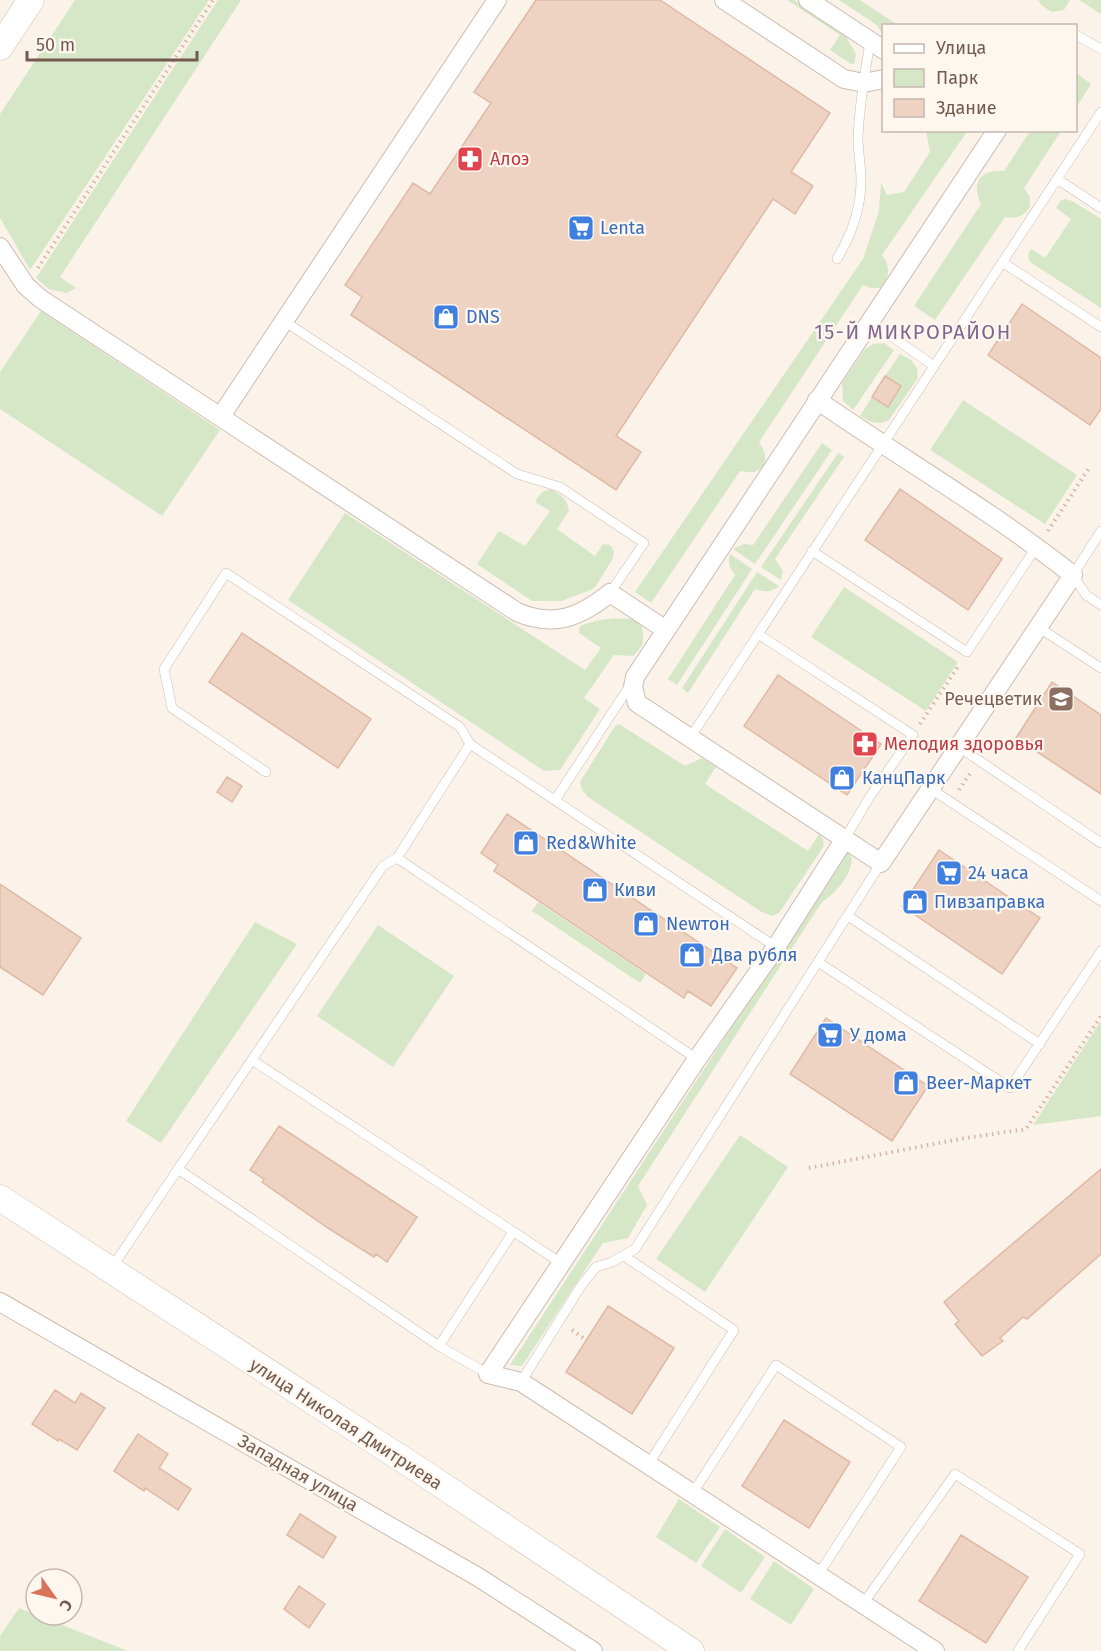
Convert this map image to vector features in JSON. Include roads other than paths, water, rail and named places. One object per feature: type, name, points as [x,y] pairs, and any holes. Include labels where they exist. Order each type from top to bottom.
[{"type":"main road","points":[[0,47],[31,0]]},
{"type":"main road","name":"улица Николая Дмитриева","points":[[0,1198],[422,1472],[691,1651]]},
{"type":"street","points":[[221,416],[497,0]]},
{"type":"street","points":[[724,0],[844,79],[864,83],[882,79]]},
{"type":"street","points":[[808,0],[877,46]]},
{"type":"street","points":[[817,400],[1037,546],[1073,574],[881,863],[637,702],[633,687],[635,677],[817,400],[996,132]]},
{"type":"street","points":[[0,247],[26,286],[69,318],[517,612],[534,619],[554,620],[576,614],[595,605],[610,593],[666,630]]},
{"type":"street","points":[[844,840],[776,947],[697,1059],[488,1374],[521,1382],[936,1651]]},
{"type":"street","name":"Западная улица","points":[[0,1302],[478,1577],[593,1651]]},
{"type":"lane","points":[[1077,35],[1101,50]]},
{"type":"lane","points":[[837,259],[849,239],[856,220],[861,182],[858,139],[864,83],[877,46]]},
{"type":"lane","points":[[690,738],[1101,112]]},
{"type":"lane","points":[[1057,179],[1101,208]]},
{"type":"lane","points":[[1002,262],[1101,327]]},
{"type":"lane","points":[[284,321],[517,474],[560,487],[644,543],[610,593]]},
{"type":"lane","points":[[871,322],[934,366]]},
{"type":"lane","points":[[1101,531],[1073,574],[1086,595],[1101,605]]},
{"type":"lane","points":[[812,551],[968,652],[1037,546]]},
{"type":"lane","points":[[266,772],[172,708],[164,669],[226,573],[460,727],[470,744],[776,947]]},
{"type":"lane","points":[[1038,627],[1101,668]]},
{"type":"lane","points":[[759,634],[913,735],[869,798],[844,840]]},
{"type":"lane","points":[[555,800],[635,677]]},
{"type":"lane","points":[[110,1270],[383,866],[397,858],[470,744]]},
{"type":"lane","points":[[959,747],[1101,843]]},
{"type":"lane","points":[[931,789],[1101,901]]},
{"type":"lane","points":[[397,858],[697,1059]]},
{"type":"lane","points":[[521,1382],[581,1286],[596,1267],[612,1262],[634,1249],[881,863]]},
{"type":"lane","points":[[848,916],[1040,1044]]},
{"type":"lane","points":[[818,962],[1010,1088],[1101,951]]},
{"type":"lane","points":[[252,1060],[561,1263]]},
{"type":"lane","points":[[178,1169],[439,1346],[488,1374]]},
{"type":"lane","points":[[439,1346],[513,1232]]},
{"type":"lane","points":[[624,1256],[734,1330],[648,1465]]},
{"type":"lane","points":[[692,1494],[776,1365],[901,1447],[818,1575]]},
{"type":"lane","points":[[863,1604],[955,1474],[1080,1554],[1018,1651]]},
{"type":"place","name":"Алоэ","points":[[470,159]]},
{"type":"place","name":"Lenta","points":[[581,228]]},
{"type":"place","name":"DNS","points":[[446,317]]},
{"type":"place","name":"Речецветик","points":[[1061,699]]},
{"type":"place","name":"Мелодия здоровья","points":[[865,744]]},
{"type":"place","name":"КанцПарк","points":[[842,778]]},
{"type":"place","name":"Red&White","points":[[526,843]]},
{"type":"place","name":"24 часа","points":[[949,873]]},
{"type":"place","name":"Киви","points":[[595,890]]},
{"type":"place","name":"Пивзаправка","points":[[915,902]]},
{"type":"place","name":"Newтон","points":[[646,924]]},
{"type":"place","name":"Два рубля","points":[[692,955]]},
{"type":"place","name":"У дома","points":[[830,1035]]},
{"type":"place","name":"Beer-Маркет","points":[[906,1083]]},
{"type":"district","name":"15-Й МИКРОРАЙОН","points":[[913,332]]}]
